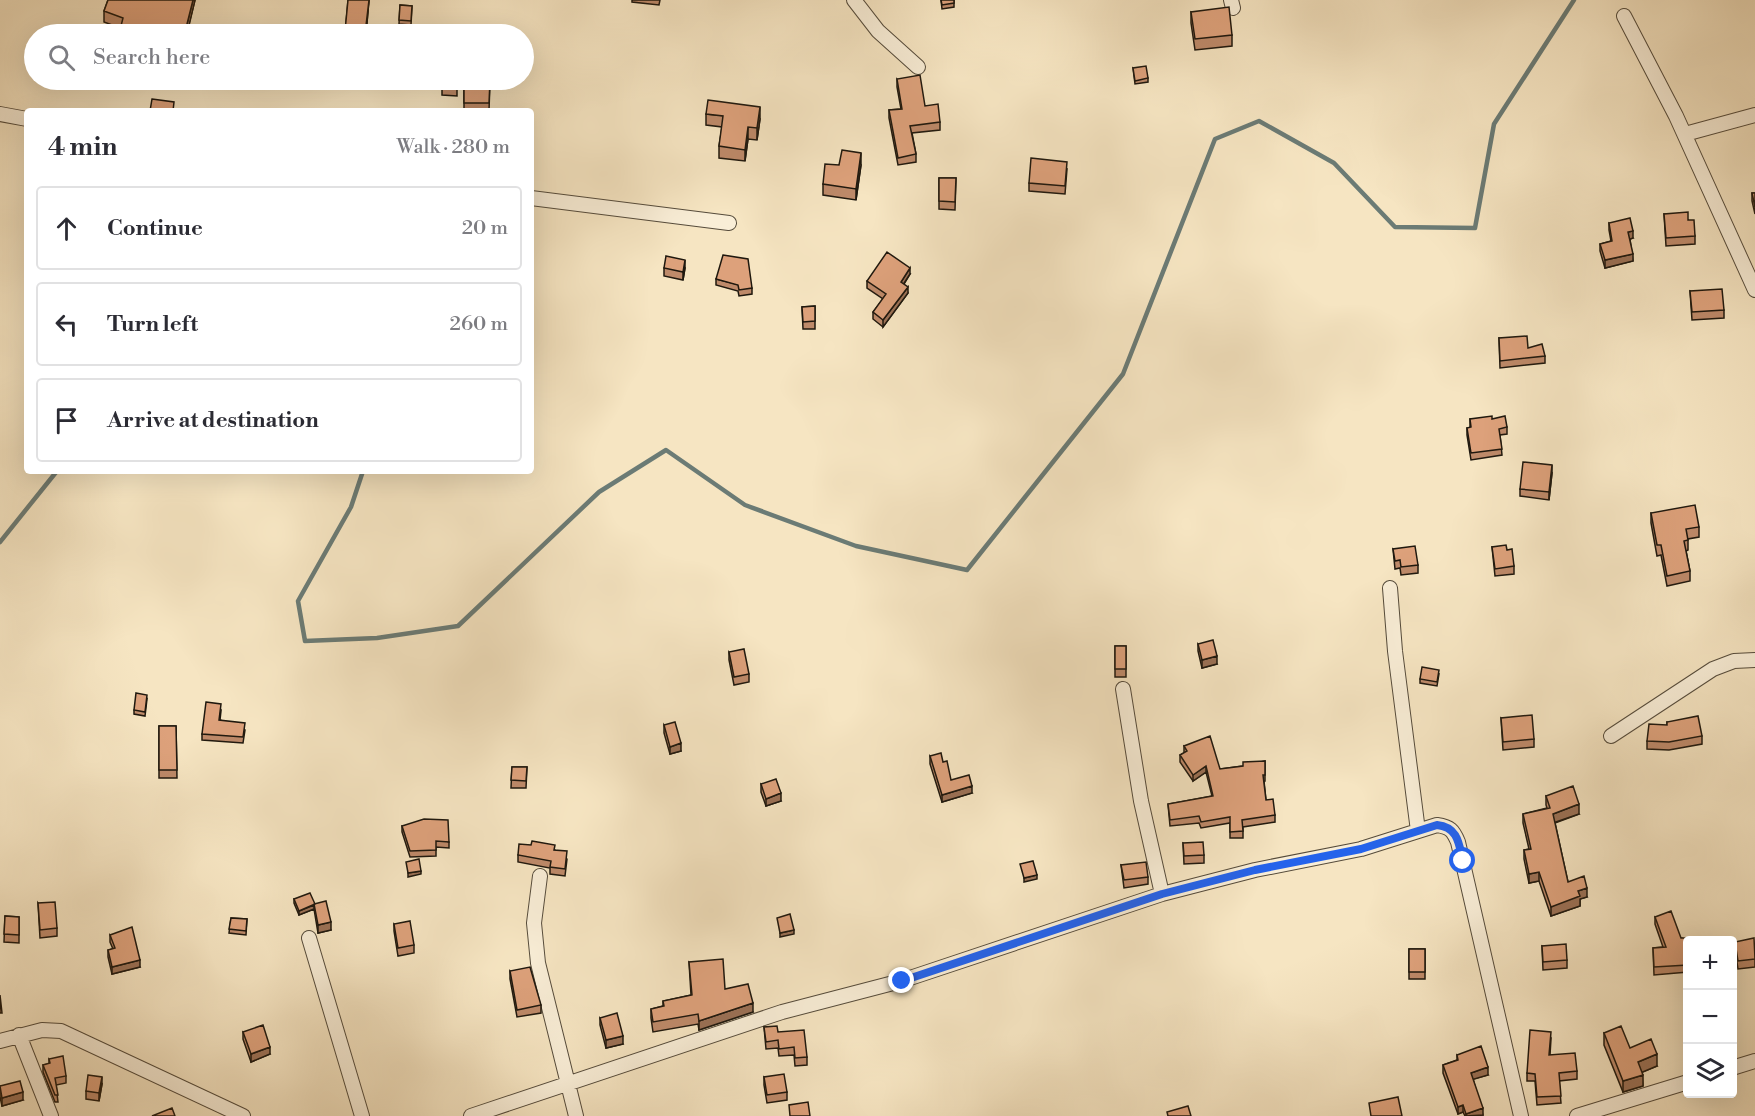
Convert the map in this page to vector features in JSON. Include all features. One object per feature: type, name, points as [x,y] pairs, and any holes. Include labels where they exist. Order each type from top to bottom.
[{"type":"street","points":[[854,0],[878,32],[918,67]]},
{"type":"street","points":[[1624,16],[1685,134],[1755,290]]},
{"type":"street","points":[[0,114],[24,118]]},
{"type":"street","points":[[1685,134],[1755,115]]},
{"type":"street","points":[[534,198],[729,223]]},
{"type":"street","points":[[1390,588],[1395,651],[1418,831]]},
{"type":"street","points":[[1611,736],[1713,669],[1734,661],[1755,660]]},
{"type":"street","points":[[1124,689],[1141,801],[1162,894]]},
{"type":"street","points":[[471,1116],[782,1012],[902,981],[1162,894],[1255,870],[1361,849],[1437,825],[1447,826],[1454,831],[1458,842],[1521,1116]]},
{"type":"street","points":[[540,876],[535,939],[544,995],[576,1116]]},
{"type":"street","points":[[309,939],[362,1116]]},
{"type":"street","points":[[0,1041],[53,1029],[69,1033],[243,1116]]},
{"type":"street","points":[[19,1035],[51,1116]]},
{"type":"street","points":[[1737,1066],[1755,1061]]},
{"type":"street","points":[[1583,1115],[1683,1084]]},
{"type":"building","points":[[108,0],[193,0],[187,24],[122,24],[123,18],[104,11]]},
{"type":"building","points":[[348,0],[369,0],[366,24],[346,24]]},
{"type":"building","points":[[941,0],[954,0],[954,3],[942,5]]},
{"type":"building","points":[[400,5],[412,6],[411,21],[399,20]]},
{"type":"building","points":[[1229,7],[1232,35],[1195,39],[1191,12]]},
{"type":"building","points":[[1146,66],[1148,78],[1135,81],[1133,68]]},
{"type":"building","points":[[920,75],[925,106],[938,104],[940,122],[910,126],[916,154],[898,158],[889,110],[902,109],[897,79]]},
{"type":"building","points":[[464,90],[490,90],[489,103],[464,103]]},
{"type":"building","points":[[152,99],[174,102],[173,108],[150,108]]},
{"type":"building","points":[[708,100],[760,107],[757,128],[748,127],[745,150],[719,146],[723,116],[706,114]]},
{"type":"building","points":[[842,150],[861,153],[856,189],[823,184],[825,164],[839,165]]},
{"type":"building","points":[[1031,158],[1067,162],[1065,186],[1029,183]]},
{"type":"building","points":[[939,178],[956,178],[955,202],[939,201]]},
{"type":"building","points":[[1688,212],[1688,220],[1694,220],[1695,236],[1666,238],[1664,214]]},
{"type":"building","points":[[1630,218],[1633,231],[1628,232],[1633,254],[1605,260],[1600,244],[1612,241],[1609,223]]},
{"type":"building","points":[[887,252],[910,268],[901,282],[908,287],[883,320],[873,312],[886,294],[867,281]]},
{"type":"building","points":[[723,255],[748,259],[752,288],[739,290],[738,285],[716,279]]},
{"type":"building","points":[[666,256],[685,260],[683,272],[664,268]]},
{"type":"building","points":[[1722,289],[1724,310],[1692,312],[1690,291]]},
{"type":"building","points":[[815,306],[815,321],[803,322],[802,307]]},
{"type":"building","points":[[1527,336],[1528,348],[1542,344],[1545,356],[1500,361],[1499,338]]},
{"type":"building","points":[[1492,416],[1492,419],[1505,416],[1507,427],[1499,429],[1502,449],[1471,453],[1467,428],[1471,427],[1470,419]]},
{"type":"building","points":[[1523,462],[1552,465],[1549,492],[1520,489]]},
{"type":"building","points":[[1695,505],[1699,527],[1686,529],[1688,540],[1684,541],[1690,571],[1667,576],[1661,545],[1657,545],[1651,513]]},
{"type":"building","points":[[1506,545],[1507,550],[1512,549],[1514,566],[1495,569],[1492,547]]},
{"type":"building","points":[[1415,546],[1418,565],[1401,567],[1400,560],[1395,561],[1393,549]]},
{"type":"building","points":[[1213,640],[1217,656],[1202,660],[1198,644]]},
{"type":"building","points":[[1115,646],[1126,646],[1126,669],[1115,669]]},
{"type":"building","points":[[744,649],[749,674],[734,677],[729,652]]},
{"type":"building","points":[[1422,667],[1439,670],[1437,682],[1420,679]]},
{"type":"building","points":[[136,693],[147,695],[145,712],[134,710]]},
{"type":"building","points":[[206,702],[221,704],[219,720],[245,723],[243,737],[202,734]]},
{"type":"building","points":[[1532,715],[1534,739],[1503,742],[1501,718]]},
{"type":"building","points":[[1698,716],[1702,736],[1669,742],[1647,741],[1649,724],[1667,725],[1667,722]]},
{"type":"building","points":[[675,722],[681,743],[670,747],[664,725]]},
{"type":"building","points":[[159,726],[176,726],[177,770],[159,770]]},
{"type":"building","points":[[1210,736],[1220,769],[1243,766],[1243,762],[1265,761],[1265,775],[1263,775],[1266,800],[1273,799],[1275,815],[1242,820],[1243,831],[1230,832],[1230,817],[1201,822],[1199,816],[1170,820],[1168,804],[1213,796],[1206,766],[1193,775],[1180,755],[1187,751],[1184,746]]},
{"type":"building","points":[[941,753],[943,762],[947,761],[951,780],[969,775],[972,786],[942,795],[930,756]]},
{"type":"building","points":[[512,767],[527,767],[526,781],[511,780]]},
{"type":"building","points":[[776,779],[781,793],[766,799],[761,784]]},
{"type":"building","points":[[1573,786],[1579,804],[1553,814],[1568,882],[1584,876],[1587,888],[1578,891],[1580,896],[1551,907],[1539,872],[1529,874],[1524,850],[1531,849],[1523,814],[1550,808],[1546,796]]},
{"type":"building","points":[[424,819],[448,820],[449,842],[436,841],[436,850],[410,851],[402,826]]},
{"type":"building","points":[[532,841],[555,845],[554,850],[567,851],[565,869],[550,867],[551,861],[518,855],[519,844],[531,845]]},
{"type":"building","points":[[1203,842],[1204,855],[1184,856],[1183,843]]},
{"type":"building","points":[[419,859],[421,871],[408,873],[406,862]]},
{"type":"building","points":[[1033,861],[1037,875],[1024,878],[1020,864]]},
{"type":"building","points":[[1146,862],[1148,877],[1124,880],[1121,865]]},
{"type":"building","points":[[310,893],[315,904],[299,911],[294,899]]},
{"type":"building","points":[[326,901],[331,922],[318,925],[314,904]]},
{"type":"building","points":[[55,902],[57,928],[40,930],[38,903]]},
{"type":"building","points":[[1671,911],[1681,938],[1683,938],[1683,965],[1654,967],[1653,948],[1666,947],[1655,917]]},
{"type":"building","points":[[790,914],[794,930],[780,933],[777,918]]},
{"type":"building","points":[[5,916],[19,917],[19,935],[4,934]]},
{"type":"building","points":[[231,918],[247,919],[246,931],[229,929]]},
{"type":"building","points":[[410,921],[414,945],[398,948],[394,924]]},
{"type":"building","points":[[132,927],[140,960],[112,967],[108,950],[115,948],[110,935]]},
{"type":"building","points":[[1754,938],[1755,959],[1738,961],[1737,942]]},
{"type":"building","points":[[1566,944],[1567,960],[1543,962],[1542,946]]},
{"type":"building","points":[[1409,949],[1425,949],[1425,972],[1409,972]]},
{"type":"building","points":[[723,959],[725,989],[748,984],[753,1003],[699,1021],[698,1014],[653,1022],[651,1009],[664,1006],[663,1001],[692,995],[689,962]]},
{"type":"building","points":[[530,967],[541,1005],[517,1010],[510,971]]},
{"type":"building","points":[[617,1013],[623,1036],[606,1040],[600,1018]]},
{"type":"building","points":[[263,1025],[270,1047],[251,1054],[243,1032]]},
{"type":"building","points":[[777,1026],[778,1032],[804,1030],[807,1057],[795,1058],[794,1047],[779,1049],[778,1040],[766,1042],[764,1027]]},
{"type":"building","points":[[1621,1026],[1630,1048],[1651,1039],[1657,1054],[1638,1062],[1643,1075],[1623,1081],[1604,1033]]},
{"type":"building","points":[[1530,1030],[1551,1032],[1549,1055],[1575,1053],[1577,1071],[1559,1073],[1561,1096],[1537,1097],[1535,1074],[1527,1073]]},
{"type":"building","points":[[1481,1046],[1488,1067],[1471,1073],[1483,1108],[1466,1114],[1463,1105],[1458,1107],[1443,1065],[1458,1060],[1457,1055]]},
{"type":"building","points":[[63,1056],[66,1076],[55,1078],[58,1095],[55,1095],[43,1065],[50,1063],[49,1059]]},
{"type":"building","points":[[784,1074],[787,1092],[767,1095],[764,1077]]},
{"type":"building","points":[[88,1075],[102,1077],[99,1093],[86,1091]]},
{"type":"building","points":[[20,1081],[23,1092],[2,1098],[0,1086]]},
{"type":"building","points":[[1398,1097],[1402,1116],[1371,1116],[1369,1103]]},
{"type":"building","points":[[808,1102],[810,1116],[790,1116],[789,1105]]},
{"type":"building","points":[[1188,1106],[1191,1116],[1168,1116],[1167,1112]]},
{"type":"building","points":[[172,1108],[175,1116],[152,1116]]},
{"type":"waterway","points":[[362,474],[351,507],[298,601],[305,641],[377,638],[458,626],[599,492],[666,450],[745,505],[856,546],[967,570],[1123,374],[1215,139],[1259,121],[1334,163],[1395,227],[1475,228],[1494,124],[1574,0]]},
{"type":"waterway","points":[[0,542],[55,474]]},
{"type":"route","points":[[902,981],[1162,894],[1255,870],[1361,849],[1437,825],[1447,826],[1454,831],[1463,861]]}]
